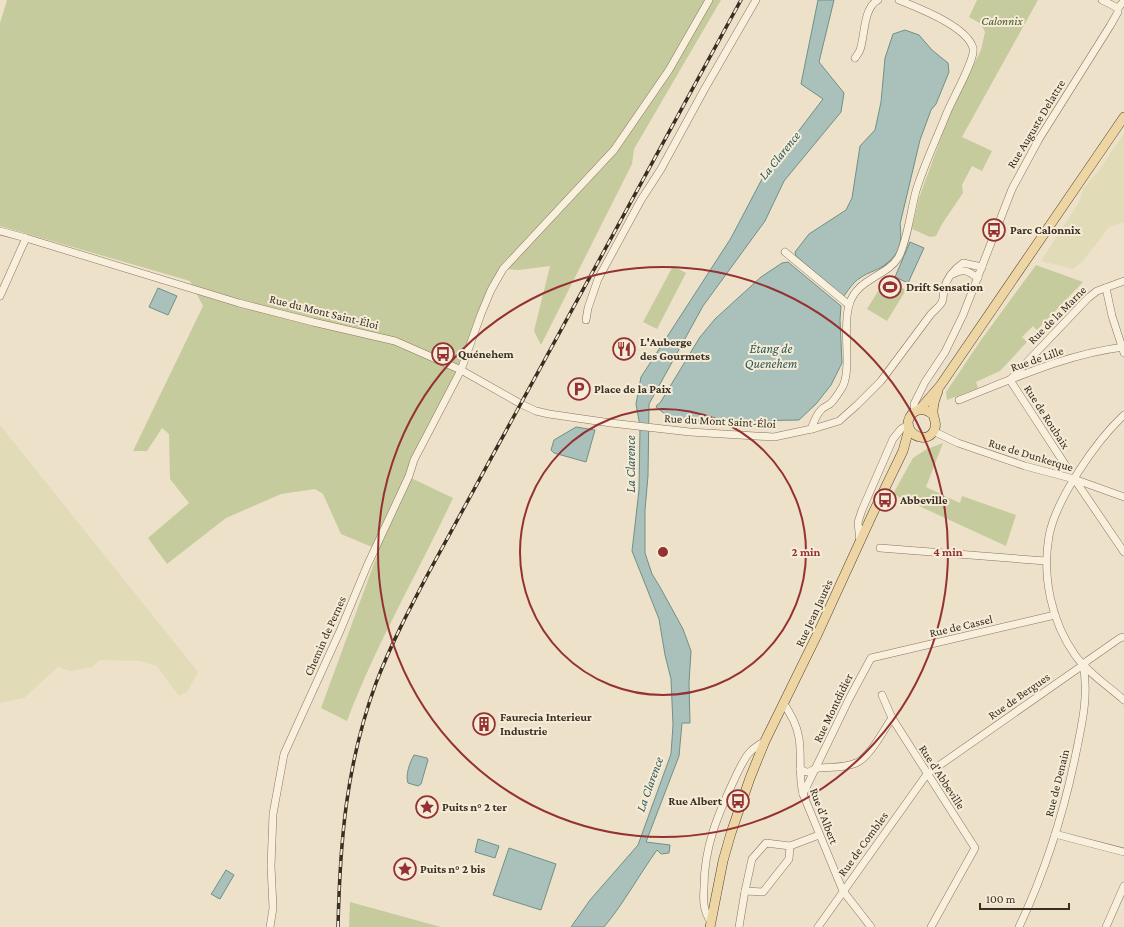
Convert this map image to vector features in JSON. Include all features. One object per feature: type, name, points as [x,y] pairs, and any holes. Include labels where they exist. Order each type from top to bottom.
[{"type":"main road","points":[[940,386],[934,403],[933,415],[936,423],[933,431],[928,436],[921,437],[914,435],[908,427],[908,418],[940,386],[1026,258],[1124,117]]},
{"type":"main road","points":[[917,410],[926,410],[933,415]]},
{"type":"main road","name":"Rue Jean Jaurès","points":[[711,924],[723,861],[741,802],[766,741],[903,451],[908,427]]},
{"type":"main road","name":"Rue Jean Jaurès","points":[[903,451],[921,437]]},
{"type":"street","name":"Chemin de Pernes","points":[[270,927],[273,908],[271,866],[272,814],[284,754],[340,631],[367,566],[409,476],[414,460],[461,370],[491,290],[503,269],[614,150],[669,70],[709,0]]},
{"type":"street","points":[[586,320],[588,308],[598,279],[641,200],[661,169],[704,90],[756,0]]},
{"type":"street","points":[[855,58],[860,51],[869,10],[878,0]]},
{"type":"street","points":[[811,429],[815,418],[821,409],[830,404],[843,386],[846,365],[846,340],[849,305],[853,296],[864,283],[890,267],[898,258],[904,245],[917,188],[950,104],[971,63],[973,49],[968,39],[954,27],[929,12],[898,0]]},
{"type":"street","points":[[1102,0],[1118,8]]},
{"type":"street","name":"Rue Auguste Delattre","points":[[917,410],[914,404],[925,382],[945,352],[963,315],[1019,173],[1124,0]]},
{"type":"street","name":"Rue du Mont Saint-Éloi","points":[[0,231],[240,303],[395,341],[461,370],[536,411],[653,428],[690,432],[774,437],[811,429],[839,420],[881,382],[921,326],[940,305],[943,300],[944,291],[950,276],[955,269],[963,263],[982,267]]},
{"type":"street","points":[[0,296],[26,238]]},
{"type":"street","points":[[785,252],[849,305]]},
{"type":"street","points":[[950,276],[959,271],[966,270],[978,278]]},
{"type":"street","name":"Rue de la Marne","points":[[1010,380],[1088,298],[1097,291],[1124,281]]},
{"type":"street","points":[[1106,288],[1112,316],[1123,349]]},
{"type":"street","name":"Rue de Lille","points":[[959,400],[1041,367],[1080,356],[1123,349]]},
{"type":"street","name":"Rue de Roubaix","points":[[1010,380],[1066,466]]},
{"type":"street","points":[[1124,415],[1102,439],[1074,479],[1056,515],[1050,535],[1046,561],[1048,585],[1055,615],[1064,637],[1075,656],[1124,700]]},
{"type":"street","points":[[860,542],[858,522],[862,510],[893,439],[901,429],[908,427]]},
{"type":"street","name":"Rue de Dunkerque","points":[[933,431],[958,443],[1018,464],[1074,479],[1124,497]]},
{"type":"street","points":[[1074,479],[1124,552]]},
{"type":"street","points":[[880,548],[1046,561]]},
{"type":"street","name":"Rue de Cassel","points":[[872,658],[1055,615]]},
{"type":"street","name":"Rue de Bergues","points":[[927,774],[1084,665],[1120,638],[1124,637]]},
{"type":"street","name":"Rue Montdidier","points":[[803,794],[849,699],[872,658]]},
{"type":"street","name":"Rue de Denain","points":[[1019,927],[1031,903],[1055,834],[1070,781],[1085,701],[1084,665]]},
{"type":"street","name":"Rue d'Abbeville","points":[[882,695],[892,718],[975,848],[931,927]]},
{"type":"street","name":"Rue d'Albert","points":[[784,704],[794,720],[799,738],[800,782],[803,794],[843,891],[870,927]]},
{"type":"street","points":[[800,770],[809,773],[816,768],[845,766],[857,763],[870,751],[892,718]]},
{"type":"street","name":"Rue Jean Jaurès","points":[[711,924],[703,904],[704,868],[709,842],[726,797],[749,753],[756,746],[766,741]]},
{"type":"street","name":"Rue de Combles","points":[[818,927],[927,774]]},
{"type":"street","points":[[1055,834],[1124,852]]},
{"type":"street","points":[[739,927],[752,858],[766,843],[790,846],[820,835]]},
{"type":"street","points":[[745,890],[762,892],[789,859],[790,846]]},
{"type":"street","points":[[1106,927],[1124,886]]},
{"type":"shaded area","points":[[1124,133],[1124,222],[1109,227],[1084,260],[1073,269],[1041,261],[1079,202],[1083,189],[1099,170]]},
{"type":"shaded area","points":[[0,425],[198,672],[187,692],[179,696],[157,666],[140,661],[100,660],[92,667],[70,671],[58,667],[24,698],[0,703]]},
{"type":"green space","points":[[7,0],[721,0],[634,149],[632,164],[541,345],[534,331],[550,266],[519,270],[503,269],[461,370],[409,477],[453,498],[384,636],[358,692],[347,721],[321,708],[379,550],[341,534],[323,494],[315,489],[281,494],[226,518],[167,564],[148,538],[189,503],[170,479],[169,434],[162,428],[147,451],[133,451],[203,306],[190,281],[0,226],[0,23]]},
{"type":"green space","name":"Calonnix","points":[[977,0],[1038,0],[962,137],[992,151],[982,171],[972,166],[962,185],[963,193],[942,224],[936,236],[930,237],[912,229],[919,198],[952,108],[981,50],[985,32],[981,24],[969,17]]},
{"type":"green space","points":[[1036,265],[1083,282],[1037,330],[1033,326],[1022,337],[1027,342],[1000,371],[976,382],[978,388],[947,400],[946,392],[981,340]]},
{"type":"green space","points":[[673,266],[686,273],[657,329],[643,322]]},
{"type":"green space","points":[[886,278],[906,290],[887,321],[867,309]]},
{"type":"green space","points":[[943,443],[926,487],[960,503],[962,496],[1016,515],[1006,546],[893,494],[913,458],[927,449]]},
{"type":"green space","points":[[350,902],[441,927],[349,927]]},
{"type":"water","points":[[818,0],[834,0],[819,62],[844,93],[841,112],[784,181],[765,221],[703,306],[649,404],[645,553],[652,574],[683,629],[691,651],[689,683],[690,723],[682,723],[679,756],[646,842],[670,845],[669,853],[661,854],[657,850],[604,927],[571,927],[590,900],[638,845],[671,754],[673,725],[671,679],[659,619],[632,551],[639,490],[640,426],[636,404],[641,377],[731,238],[762,179],[823,99],[801,84]]},
{"type":"water","points":[[905,30],[919,35],[932,50],[948,63],[949,72],[936,104],[931,110],[920,140],[900,224],[901,235],[898,250],[892,259],[884,265],[857,280],[843,297],[796,256],[795,252],[809,234],[846,210],[852,198],[860,146],[875,130],[881,102],[885,58],[893,34]]},
{"type":"water","points":[[910,242],[924,248],[908,283],[895,277]]},
{"type":"water","name":"Étang de Quenehem","points":[[788,262],[841,306],[840,320],[842,363],[831,385],[816,404],[799,420],[681,422],[669,417],[656,407],[660,403],[700,337],[715,319],[761,277],[782,263]]},
{"type":"water","points":[[158,288],[177,296],[168,315],[149,307]]},
{"type":"water","points":[[576,427],[595,430],[586,462],[554,453],[551,450],[554,440]]},
{"type":"water","points":[[414,755],[427,758],[428,760],[421,784],[418,786],[408,783],[407,780],[408,769]]},
{"type":"water","points":[[478,839],[499,846],[495,858],[475,852]]},
{"type":"water","points":[[509,848],[556,864],[541,910],[493,895]]},
{"type":"water","points":[[226,870],[234,875],[220,899],[211,894]]},
{"type":"railway","points":[[338,927],[343,834],[351,774],[366,714],[376,683],[388,654],[429,572],[741,0]]},
{"type":"place","name":"Parc Calonnix","points":[[994,230]]},
{"type":"place","name":"Drift Sensation","points":[[890,287]]},
{"type":"place","name":"L'Auberge des Gourmets","points":[[624,349]]},
{"type":"place","name":"Quénehem","points":[[443,354]]},
{"type":"place","name":"Place de la Paix","points":[[579,389]]},
{"type":"place","name":"Abbeville","points":[[885,500]]},
{"type":"place","name":"Faurecia Interieur Industrie","points":[[484,724]]},
{"type":"place","name":"Rue Albert","points":[[738,801]]},
{"type":"place","name":"Puits n° 2 ter","points":[[427,807]]},
{"type":"place","name":"Puits n° 2 bis","points":[[405,869]]},
{"type":"water label","name":"La Clarence","points":[[779,155]]},
{"type":"water label","name":"La Clarence","points":[[630,464]]},
{"type":"water label","name":"La Clarence","points":[[649,784]]}]
